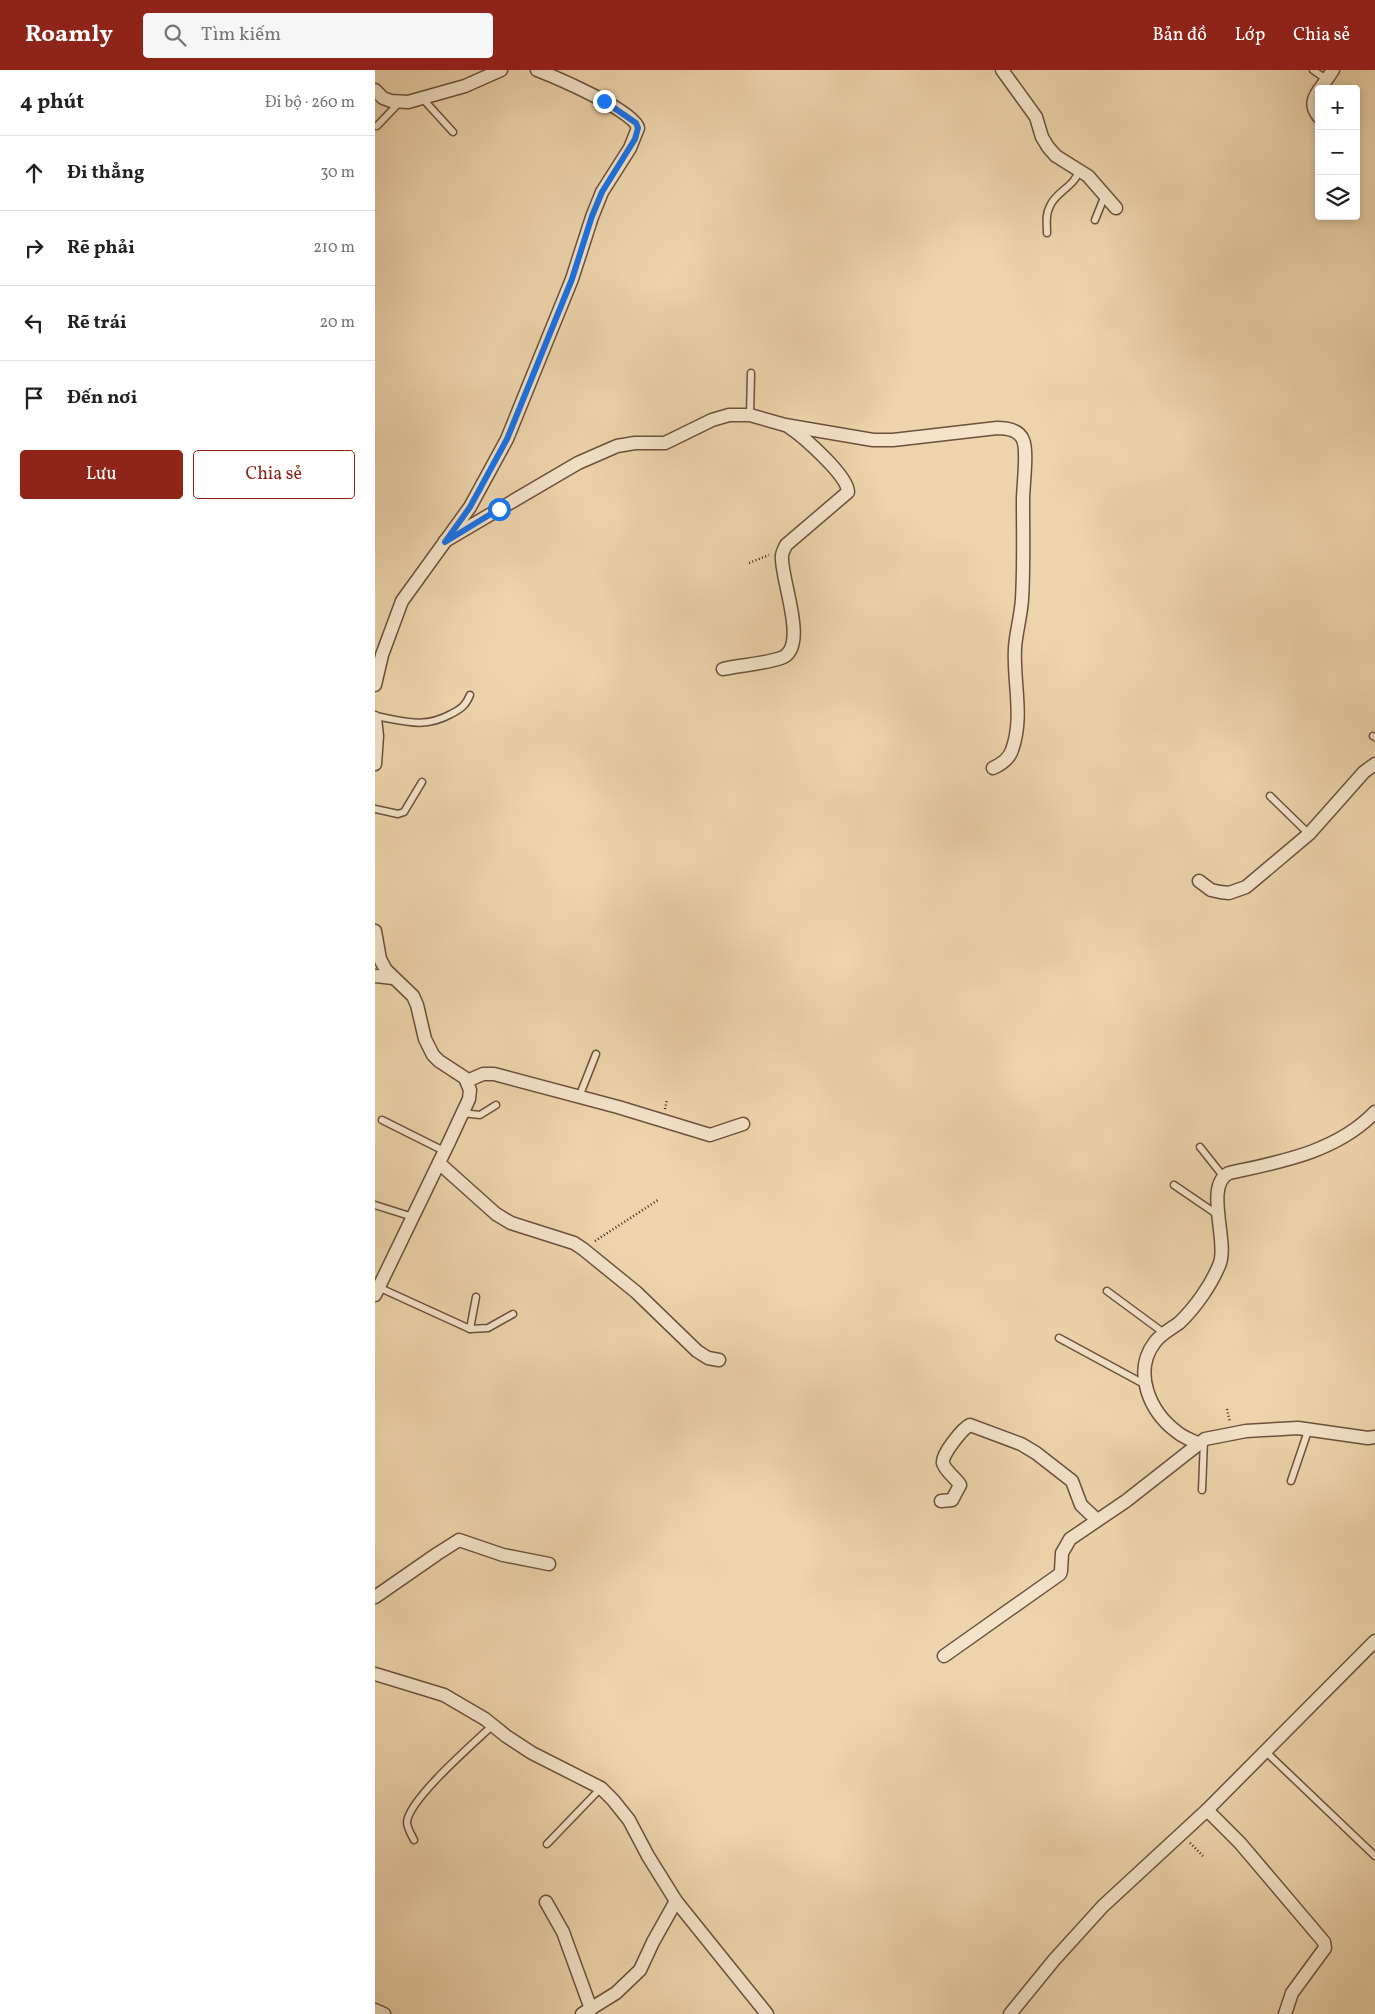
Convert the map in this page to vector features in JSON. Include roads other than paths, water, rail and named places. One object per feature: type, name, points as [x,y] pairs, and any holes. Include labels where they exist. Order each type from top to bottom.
[{"type":"street","points":[[375,90],[383,98],[399,103],[465,86],[501,70]]},
{"type":"street","points":[[375,685],[382,656],[402,601],[470,507],[507,439],[572,279],[592,216],[602,192],[630,148],[638,128],[631,119],[604,101],[537,70]]},
{"type":"street","points":[[1002,70],[1036,117],[1042,137],[1048,147],[1056,156],[1088,176],[1116,208]]},
{"type":"street","points":[[445,542],[578,463],[610,449],[635,443],[665,443],[712,420],[729,416],[750,415],[785,425],[873,440],[893,440],[1006,428],[1017,432],[1024,441],[1022,599],[1015,648],[1018,719],[1012,750],[1008,758],[1001,765],[993,768]]},
{"type":"street","points":[[723,669],[781,658],[793,648],[791,610],[782,555],[784,549],[786,545],[841,500],[849,490],[819,452],[803,436],[785,425]]},
{"type":"street","points":[[375,717],[377,736],[375,764]]},
{"type":"street","points":[[1199,881],[1211,890],[1220,892],[1237,891],[1246,887],[1309,834],[1364,772],[1375,764]]},
{"type":"street","points":[[375,931],[380,959],[393,978],[413,996],[417,1004],[425,1039],[433,1055],[439,1061],[459,1073],[467,1081],[471,1090],[469,1099],[439,1163],[376,1291]]},
{"type":"street","points":[[375,976],[393,978]]},
{"type":"street","points":[[467,1081],[483,1074],[494,1074],[627,1110],[710,1135],[743,1124]]},
{"type":"street","points":[[1201,1441],[1177,1432],[1169,1425],[1149,1398],[1143,1374],[1146,1360],[1155,1342],[1197,1303],[1220,1262],[1222,1248],[1218,1185],[1223,1176],[1321,1149],[1343,1137],[1375,1112]]},
{"type":"street","points":[[439,1163],[496,1214],[511,1222],[574,1244],[583,1249],[636,1292],[697,1351],[708,1358],[719,1360]]},
{"type":"street","points":[[941,1501],[953,1500],[960,1485],[944,1466],[943,1458],[963,1429],[970,1425],[1021,1444],[1036,1453],[1072,1481],[1081,1505],[1097,1520]]},
{"type":"street","points":[[945,1656],[1059,1574],[1065,1545],[1076,1535],[1126,1501],[1201,1441],[1246,1431],[1309,1428],[1368,1438],[1375,1437]]},
{"type":"street","points":[[375,1597],[459,1540],[503,1555],[549,1564]]},
{"type":"street","points":[[1010,2014],[1054,1960],[1103,1906],[1207,1810],[1375,1641]]},
{"type":"street","points":[[375,1674],[444,1695],[485,1719],[533,1753],[601,1788],[629,1820],[676,1902],[767,2014]]},
{"type":"street","points":[[1207,1810],[1240,1844],[1324,1942],[1325,1948],[1292,1993],[1285,2014]]},
{"type":"street","points":[[546,1902],[563,1932],[587,2011],[616,1993],[640,1970],[653,1942],[676,1902]]},
{"type":"street","points":[[375,2010],[384,2014]]},
{"type":"lane","points":[[1313,70],[1324,82]]},
{"type":"lane","points":[[421,97],[453,132]]},
{"type":"lane","points":[[377,126],[399,103]]},
{"type":"lane","points":[[1047,233],[1046,215],[1050,204],[1071,185],[1079,170]]},
{"type":"lane","points":[[1095,220],[1105,195]]},
{"type":"lane","points":[[750,415],[751,373]]},
{"type":"lane","points":[[375,717],[416,724],[435,722],[463,706],[470,695]]},
{"type":"lane","points":[[375,809],[398,814],[404,812],[422,782]]},
{"type":"lane","points":[[1270,796],[1309,834]]},
{"type":"lane","points":[[578,1098],[596,1054]]},
{"type":"lane","points":[[462,1113],[480,1115],[496,1105]]},
{"type":"lane","points":[[382,1120],[444,1151]]},
{"type":"lane","points":[[1200,1147],[1223,1176]]},
{"type":"lane","points":[[1174,1185],[1219,1216]]},
{"type":"lane","points":[[375,1205],[413,1216]]},
{"type":"lane","points":[[376,1291],[470,1329],[488,1328],[513,1314]]},
{"type":"lane","points":[[1107,1291],[1164,1333]]},
{"type":"lane","points":[[470,1329],[476,1297]]},
{"type":"lane","points":[[1059,1338],[1144,1384]]},
{"type":"lane","points":[[1291,1481],[1309,1428]]},
{"type":"lane","points":[[1201,1441],[1202,1490]]},
{"type":"lane","points":[[414,1840],[407,1821],[417,1802],[436,1779],[493,1725]]},
{"type":"lane","points":[[1265,1751],[1375,1856]]},
{"type":"lane","points":[[547,1844],[601,1788]]}]
